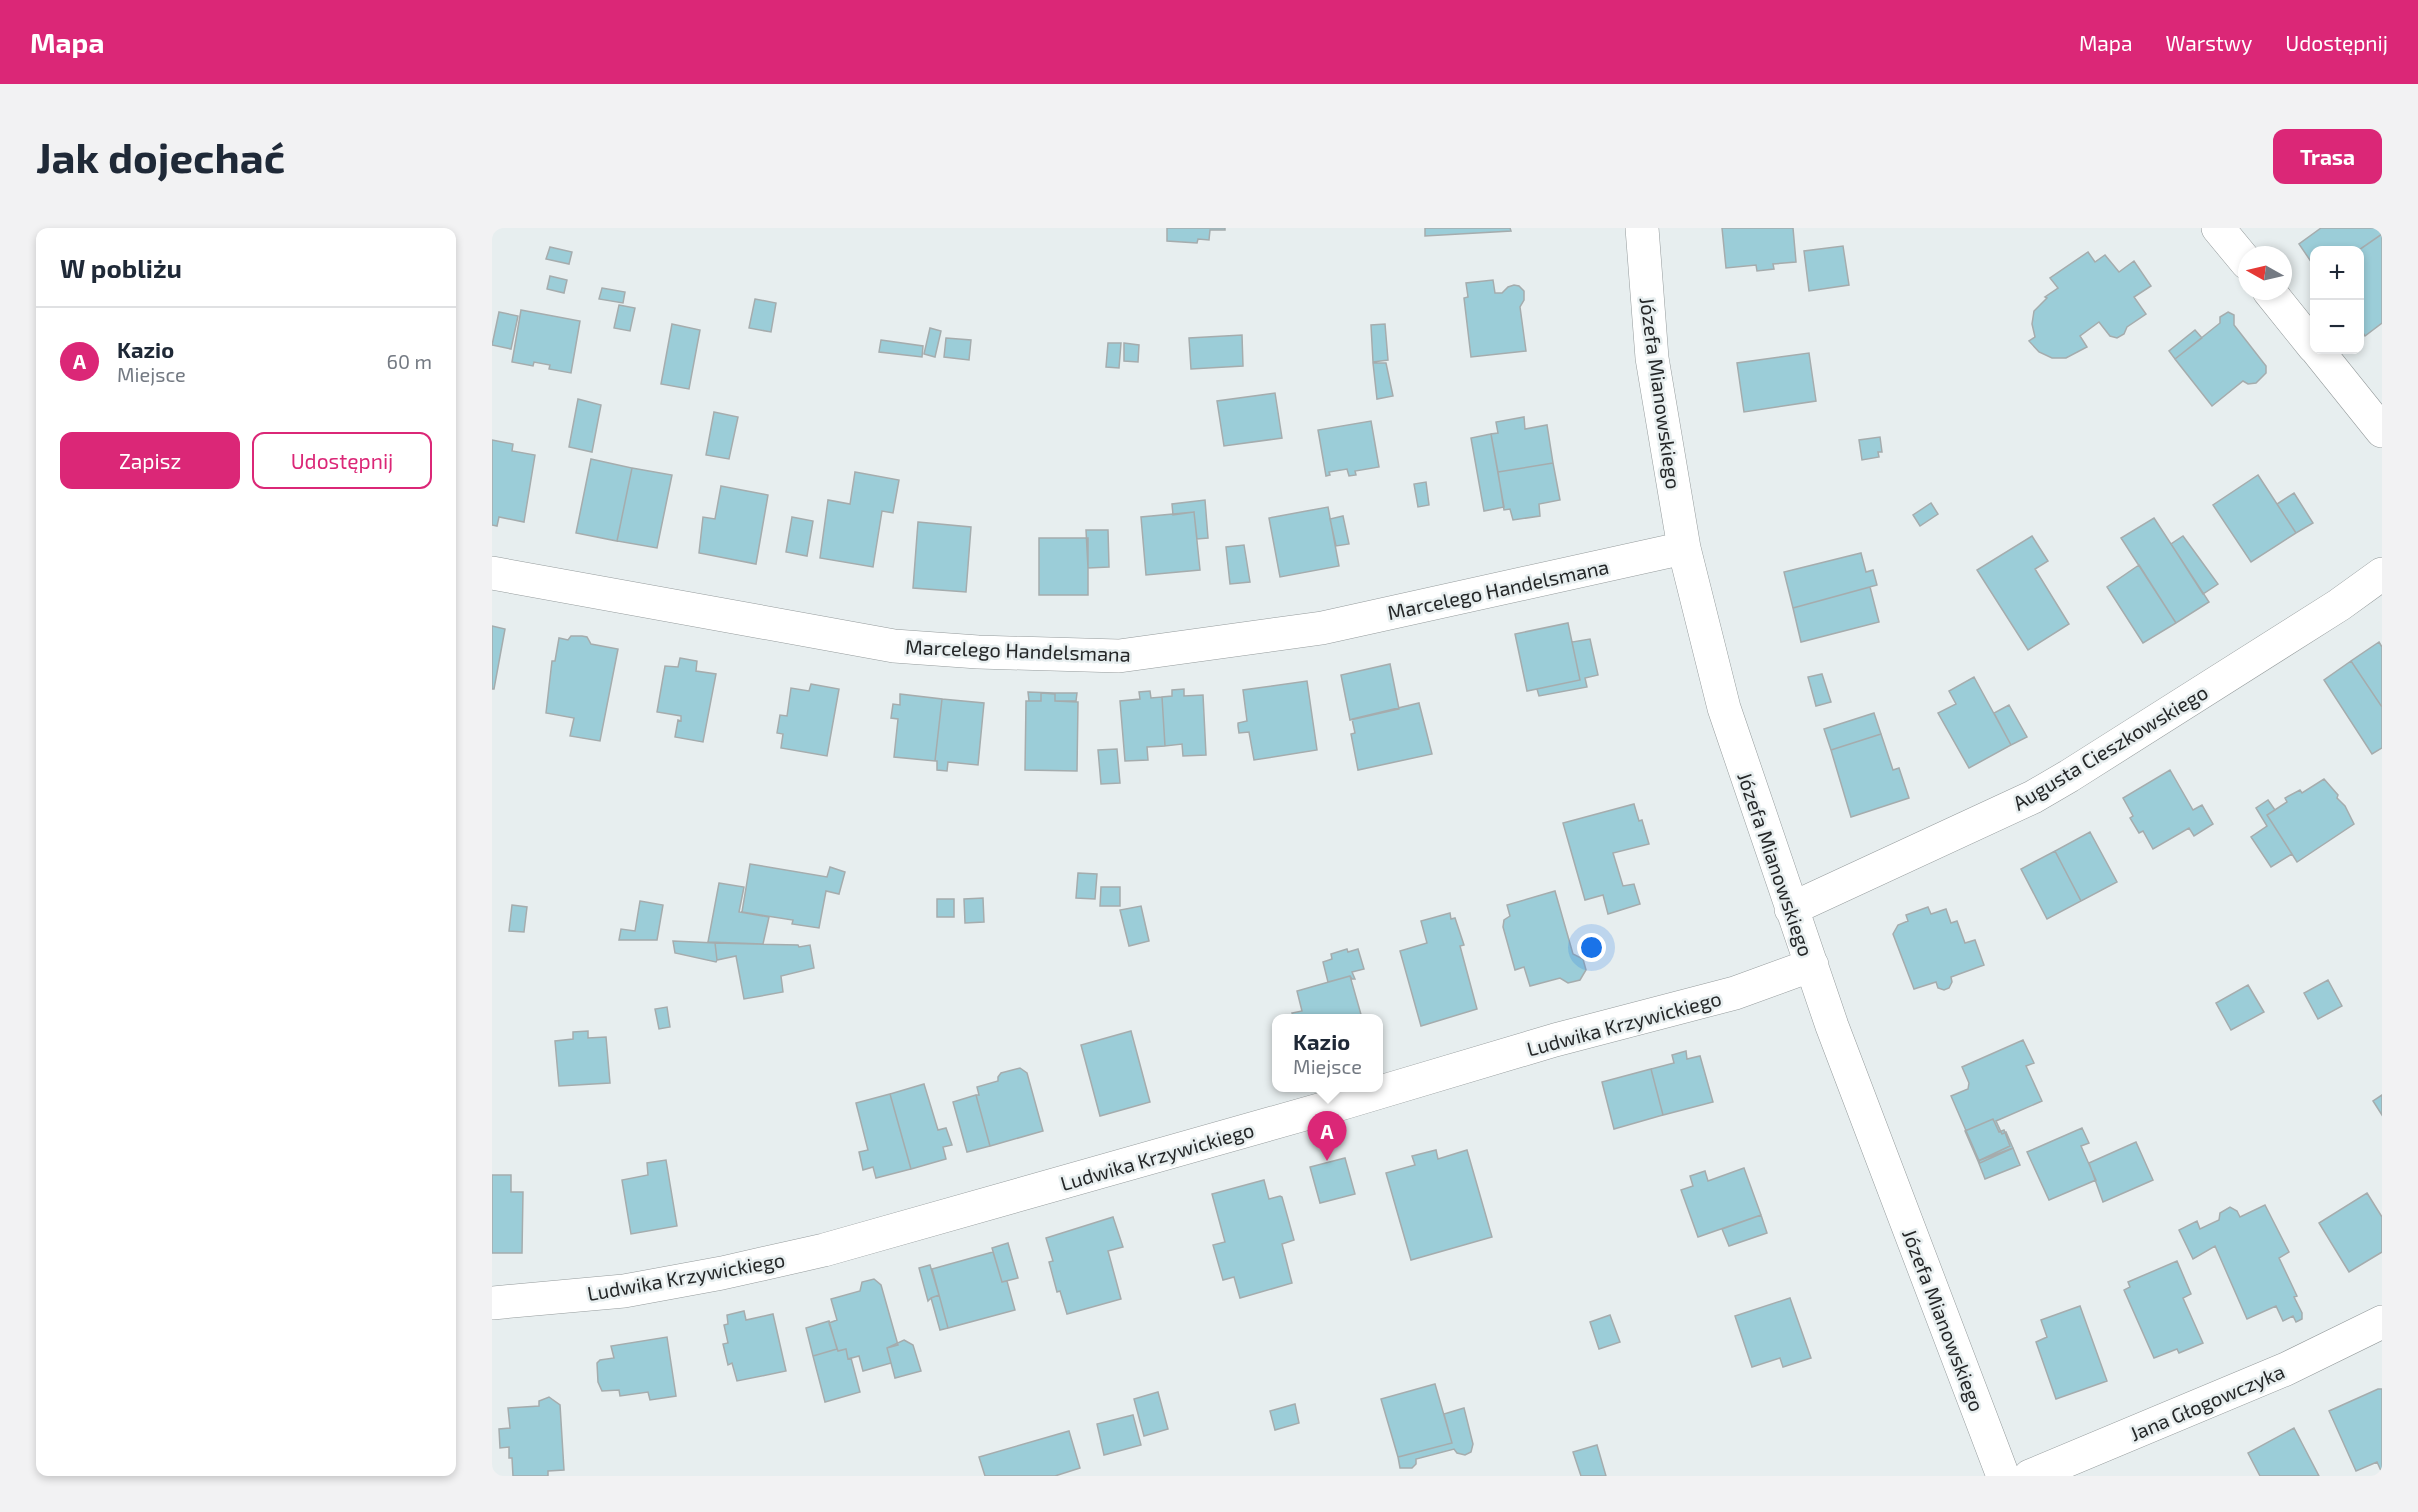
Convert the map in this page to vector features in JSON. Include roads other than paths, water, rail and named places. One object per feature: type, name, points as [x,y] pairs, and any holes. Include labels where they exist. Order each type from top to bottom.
[{"type":"street","name":"Józefa Mianowskiego","points":[[1642,228],[1653,358],[1684,548],[1727,719],[1832,1026],[2003,1476]]},
{"type":"street","points":[[2218,228],[2238,252]]},
{"type":"street","points":[[2276,300],[2310,342]]},
{"type":"street","points":[[2320,354],[2382,431]]},
{"type":"street","name":"Marcelego Handelsmana","points":[[492,573],[894,646],[978,652],[1119,656],[1322,628],[1684,548]]},
{"type":"street","name":"Augusta Cieszkowskiego","points":[[1791,909],[2033,797],[2329,611],[2382,574]]},
{"type":"street","name":"Ludwika Krzywickiego","points":[[1383,1091],[1555,1040],[1735,993],[1812,965]]},
{"type":"street","name":"Ludwika Krzywickiego","points":[[492,1303],[624,1291],[722,1273],[824,1250],[1380,1092]]},
{"type":"street","name":"Jana Głogowczyka","points":[[2030,1476],[2286,1370],[2382,1322]]},
{"type":"place","name":"Kazio","points":[[1327,1161]]}]
